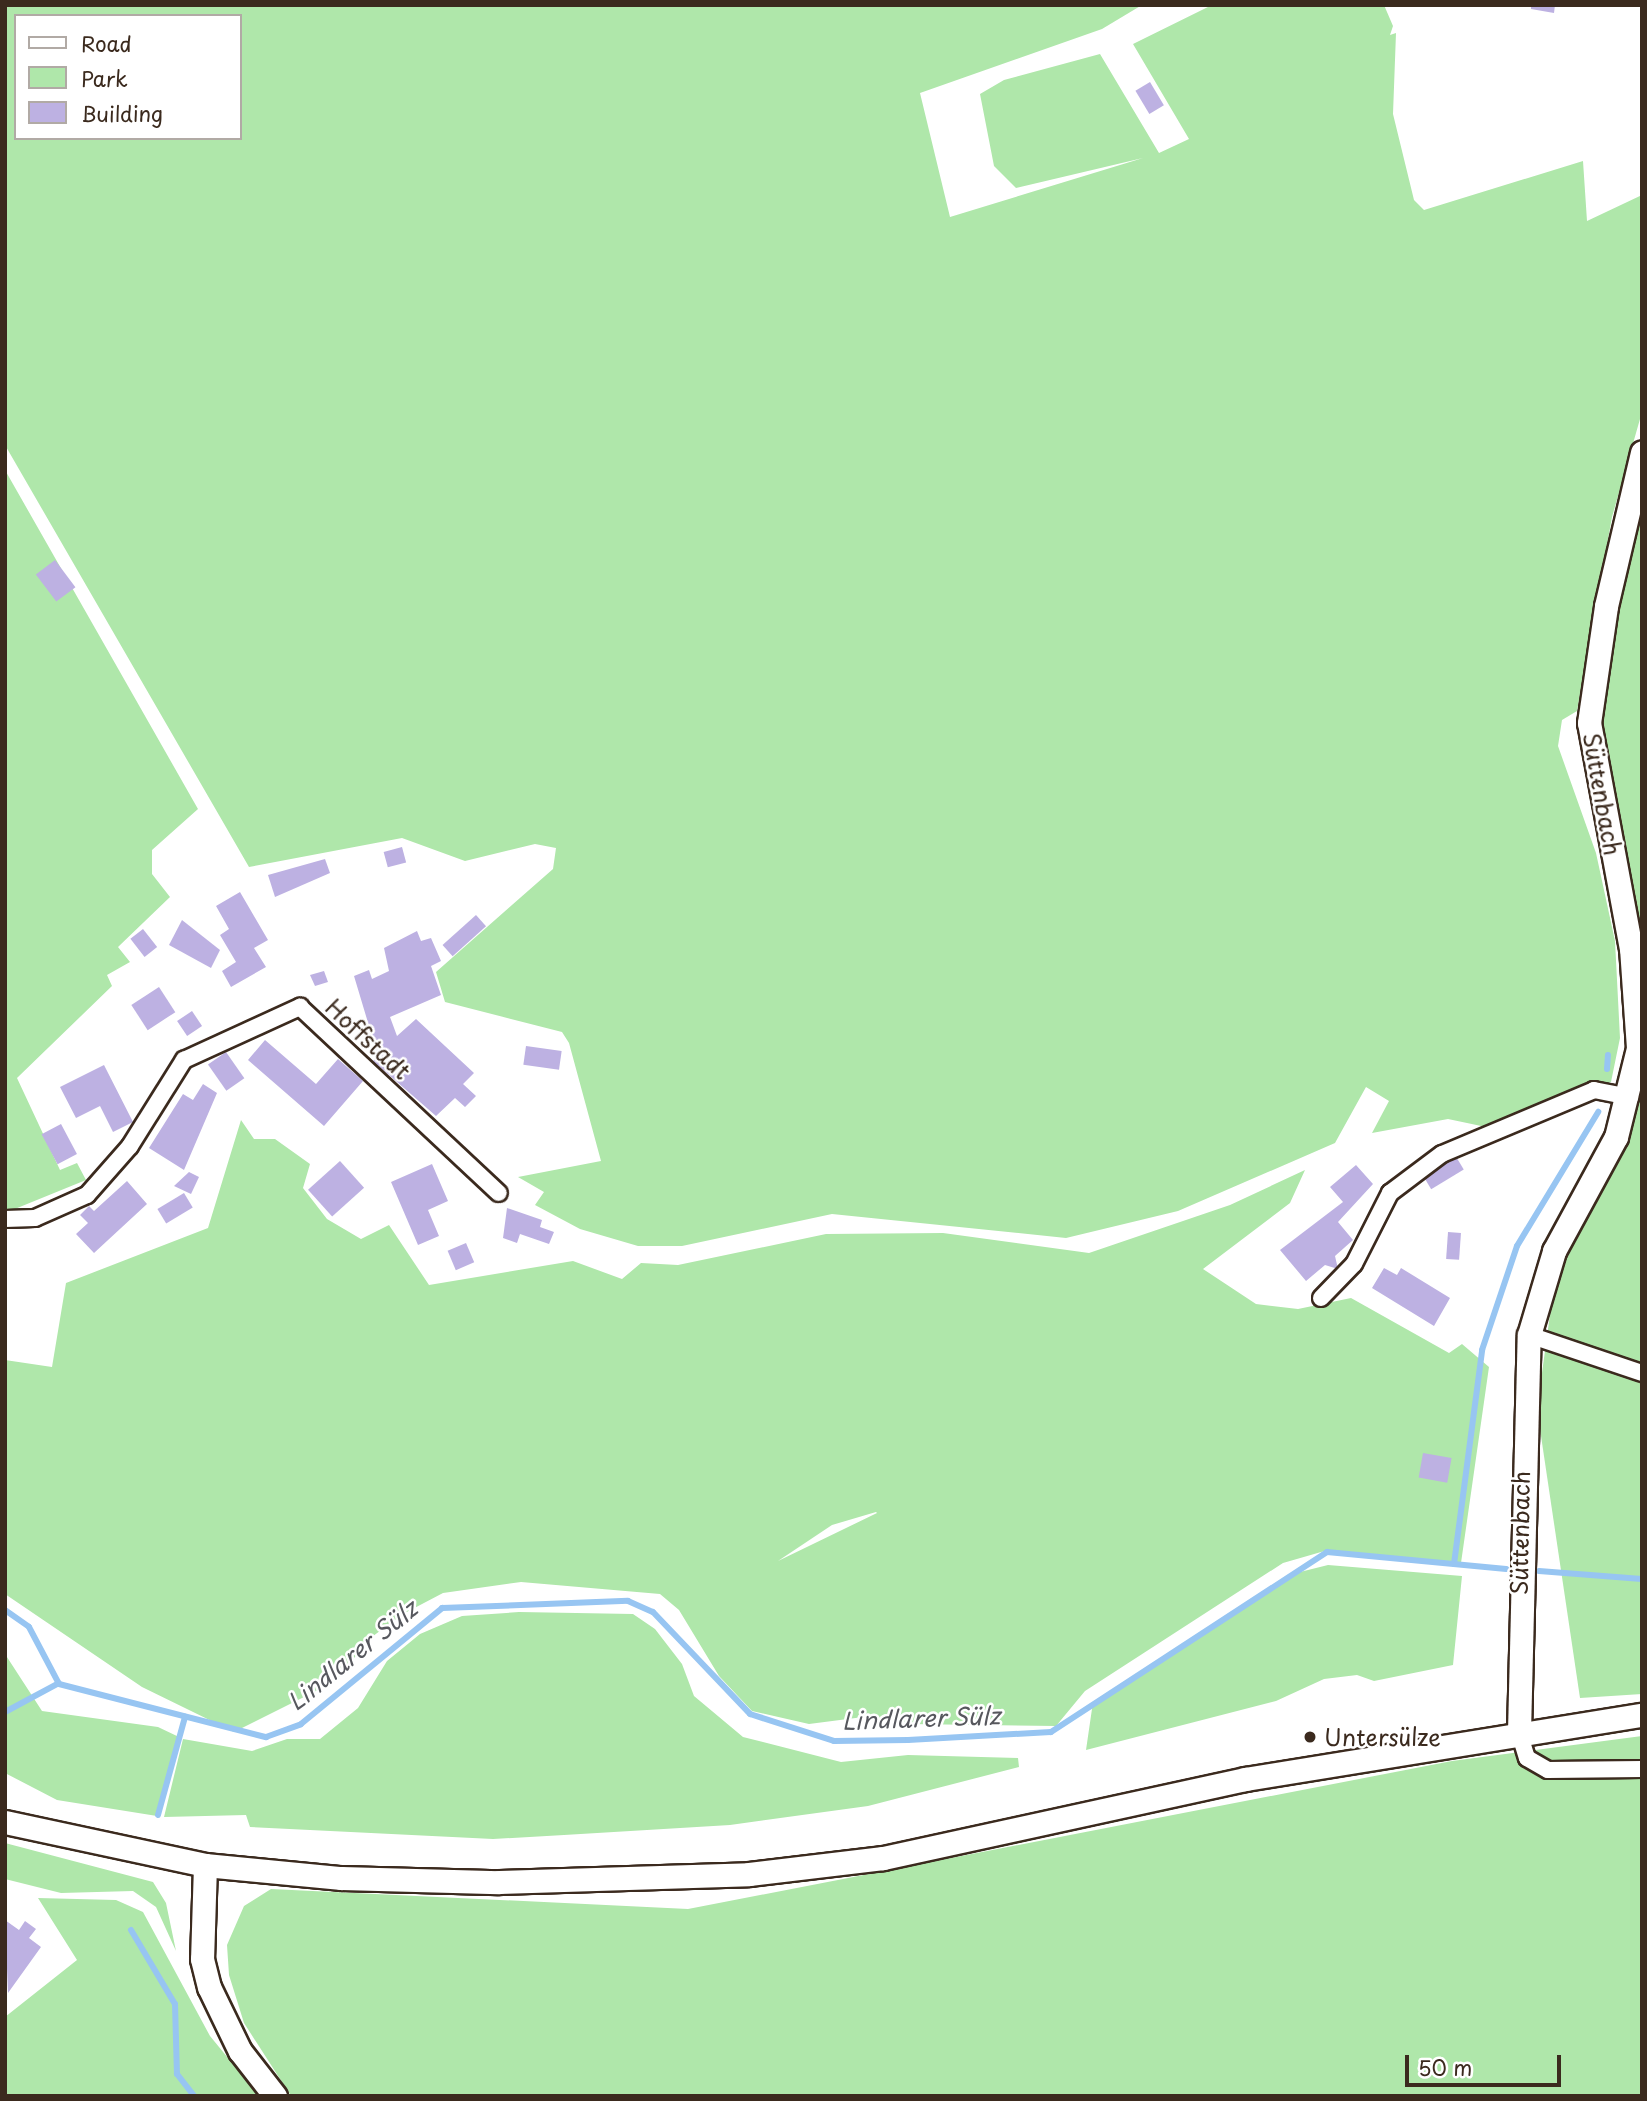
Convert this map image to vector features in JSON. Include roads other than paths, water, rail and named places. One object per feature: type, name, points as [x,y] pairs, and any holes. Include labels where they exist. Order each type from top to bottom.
[{"type":"main road","name":"Süttenbach","points":[[1519,1732],[1528,1335],[1554,1251],[1616,1138],[1630,1097],[1637,991],[1592,761],[1590,704],[1614,562],[1642,453]]},
{"type":"main road","points":[[5,1822],[205,1865],[341,1878],[499,1882],[796,1870],[908,1853],[1245,1779],[1519,1732],[1642,1715]]},
{"type":"main road","points":[[205,1865],[202,1959],[209,1987],[240,2051],[275,2096]]},
{"type":"street","name":"Hoffstadt","points":[[5,1219],[35,1219],[87,1195],[130,1146],[184,1060],[300,1007],[499,1193]]},
{"type":"street","points":[[1321,1298],[1353,1264],[1390,1193],[1442,1154],[1594,1090],[1630,1097]]},
{"type":"street","points":[[1528,1335],[1642,1373]]},
{"type":"street","points":[[1519,1732],[1527,1758],[1548,1770],[1642,1769]]},
{"type":"waterway","points":[[1607,1069],[1608,1055]]},
{"type":"waterway","points":[[1454,1564],[1482,1350],[1517,1246],[1598,1112]]},
{"type":"waterway","name":"Lindlarer Sülz","points":[[5,1610],[29,1627],[59,1684],[266,1737],[301,1724],[442,1608],[628,1601],[653,1612],[750,1714],[834,1741],[908,1740],[1051,1732],[1327,1552],[1506,1569]]},
{"type":"waterway","name":"Lindlarer Sülz","points":[[1539,1571],[1642,1579]]},
{"type":"waterway","points":[[5,1712],[59,1683]]},
{"type":"waterway","points":[[158,1815],[185,1717]]},
{"type":"waterway","points":[[131,1930],[175,2004],[177,2074],[194,2096]]},
{"type":"place","name":"Untersülze","points":[[1310,1737]]}]
